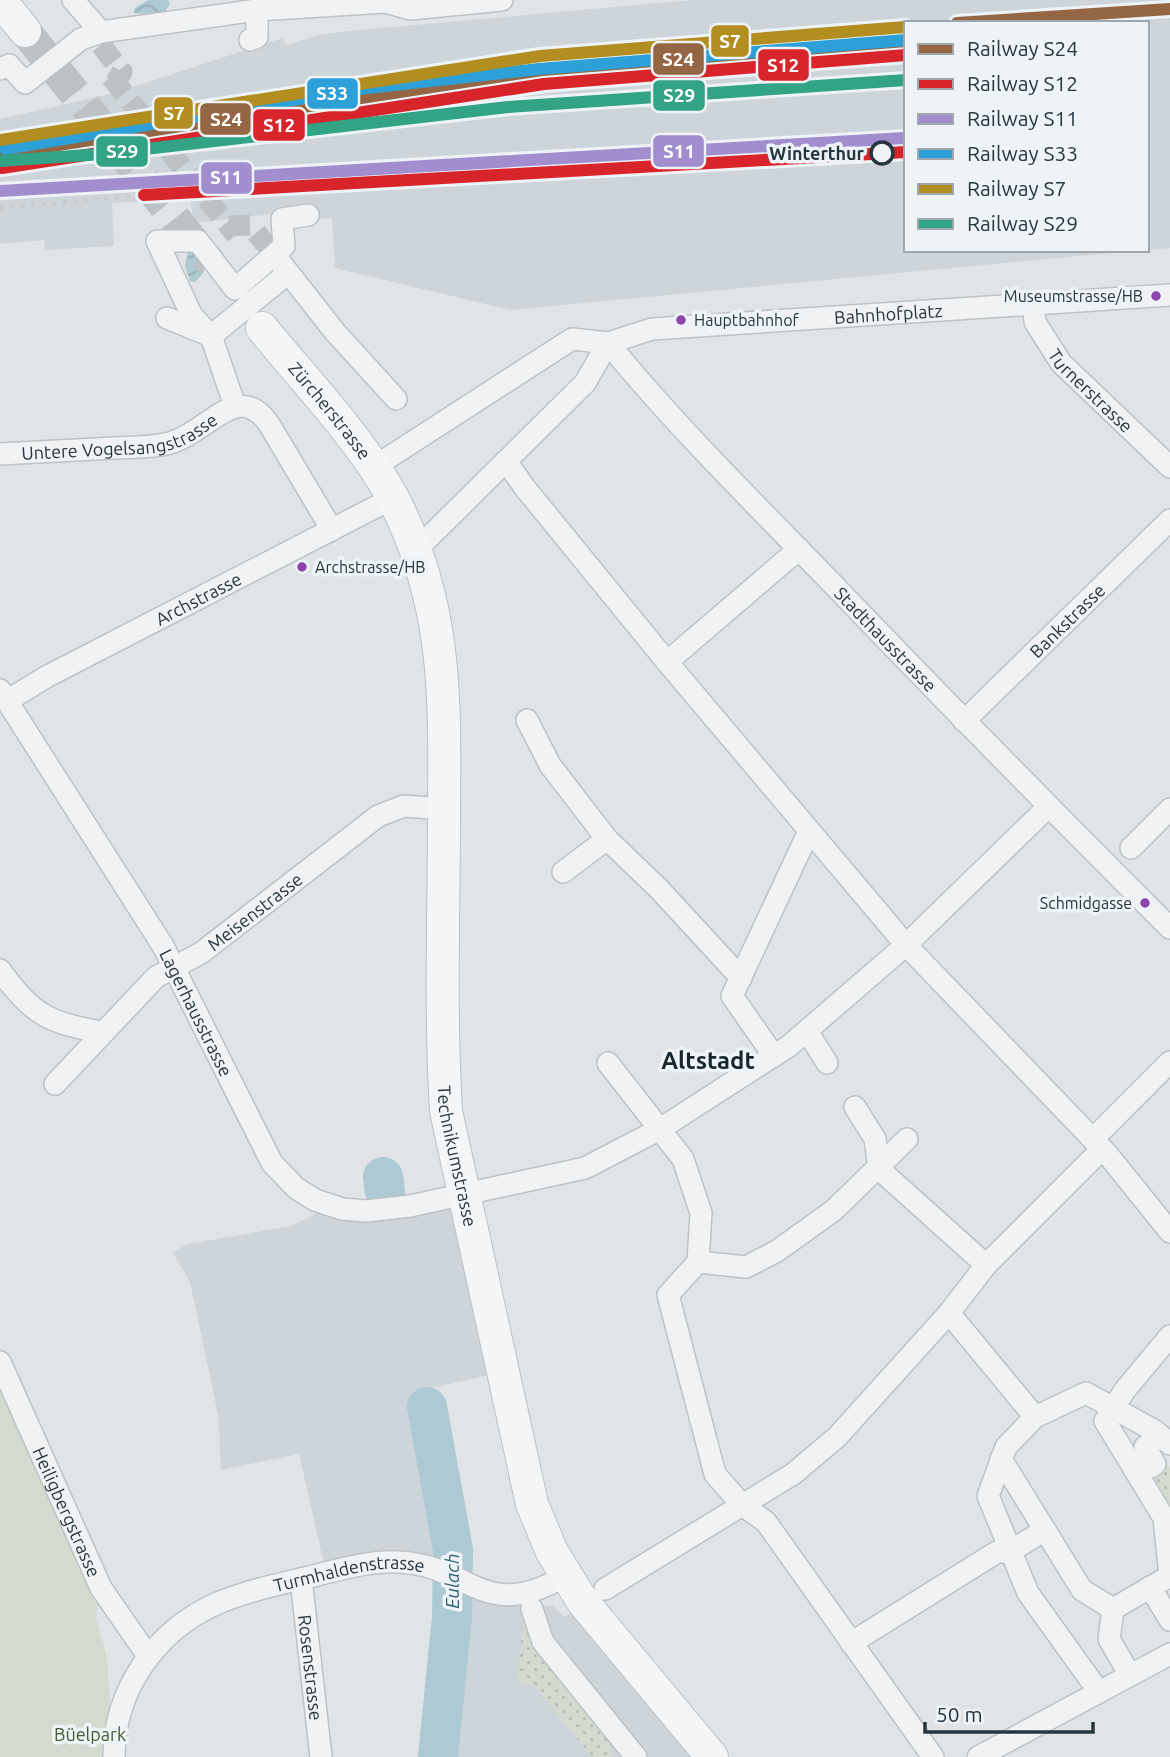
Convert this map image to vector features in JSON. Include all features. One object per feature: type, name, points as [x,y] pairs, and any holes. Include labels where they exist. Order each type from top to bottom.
[{"type":"main road","points":[[0,0],[25,31]]},
{"type":"main road","name":"Zürcherstrasse","points":[[262,328],[374,467],[393,498]]},
{"type":"main road","name":"Technikumstrasse","points":[[393,498],[416,550],[435,616],[444,673],[442,1045],[446,1111],[477,1191],[532,1504],[565,1576],[712,1757]]},
{"type":"street","points":[[73,0],[93,40]]},
{"type":"street","points":[[3,62],[25,83],[93,40],[247,7],[356,5],[385,1],[410,9],[502,0]]},
{"type":"street","points":[[247,7],[257,37],[250,40]]},
{"type":"street","points":[[235,289],[266,258],[284,246],[282,219],[308,215]]},
{"type":"street","points":[[211,336],[192,316],[157,241],[198,241],[235,289]]},
{"type":"street","points":[[266,258],[281,278],[317,310],[396,399]]},
{"type":"street","points":[[235,289],[281,278]]},
{"type":"street","points":[[211,336],[281,278]]},
{"type":"street","name":"Bahnhofplatz","points":[[374,467],[572,339],[608,343],[652,329],[1170,295]]},
{"type":"street","name":"Turnerstrasse","points":[[1034,303],[1035,323],[1061,363],[1170,467]]},
{"type":"street","points":[[167,318],[211,336]]},
{"type":"street","name":"Untere Vogelsangstrasse","points":[[211,336],[235,406]]},
{"type":"street","points":[[416,550],[585,383],[598,365],[608,343]]},
{"type":"street","name":"Stadthausstrasse","points":[[608,343],[649,393],[964,721],[1170,928]]},
{"type":"street","name":"Untere Vogelsangstrasse","points":[[0,454],[165,444],[192,434],[235,406],[249,405],[265,419],[332,530]]},
{"type":"street","points":[[506,461],[667,662],[906,945],[1098,1144],[1170,1232]]},
{"type":"street","name":"Archstrasse","points":[[3,695],[46,677],[393,498]]},
{"type":"street","name":"Bankstrasse","points":[[964,721],[1170,520]]},
{"type":"street","points":[[667,662],[799,549]]},
{"type":"street","name":"Lagerhausstrasse","points":[[3,695],[175,967],[259,1143],[272,1163],[296,1188],[331,1206],[366,1211],[585,1168],[660,1129],[774,1056],[807,1031],[906,945],[1048,807]]},
{"type":"street","points":[[527,720],[550,765],[607,839],[659,889],[739,982]]},
{"type":"street","name":"Meisenstrasse","points":[[55,1084],[156,977],[201,953],[378,816],[404,806],[444,809]]},
{"type":"street","points":[[1131,848],[1170,809]]},
{"type":"street","points":[[774,1056],[732,996],[808,831]]},
{"type":"street","points":[[564,872],[607,839]]},
{"type":"street","points":[[0,970],[26,1003],[41,1016],[71,1028],[104,1032]]},
{"type":"street","points":[[807,1031],[827,1063]]},
{"type":"street","points":[[605,1589],[793,1474],[837,1437],[949,1313],[986,1265],[1170,1062]]},
{"type":"street","points":[[608,1063],[683,1159],[701,1213],[698,1262],[668,1295],[715,1475],[741,1504],[766,1522],[933,1757]]},
{"type":"street","points":[[855,1107],[875,1139],[879,1169],[986,1265]]},
{"type":"street","points":[[698,1262],[746,1267],[777,1251],[834,1210],[907,1139]]},
{"type":"street","points":[[949,1313],[1035,1417]]},
{"type":"street","points":[[1113,1609],[1170,1576],[1167,1523],[1144,1471],[1105,1421],[1170,1336]]},
{"type":"street","name":"Heiligbergstrasse","points":[[1,1369],[101,1588],[148,1656]]},
{"type":"street","points":[[1100,1692],[1028,1593],[988,1496],[1006,1447],[1035,1417],[1086,1393],[1114,1406],[1166,1440]]},
{"type":"street","points":[[1144,1471],[1155,1464],[1144,1447],[1166,1440]]},
{"type":"street","points":[[1001,1459],[1082,1590],[1113,1609]]},
{"type":"street","points":[[851,1643],[997,1552],[1009,1552],[1045,1530]]},
{"type":"street","name":"Turmhaldenstrasse","points":[[114,1757],[117,1718],[125,1696],[148,1656],[186,1622],[216,1604],[301,1579],[397,1561],[422,1565],[497,1596],[545,1588],[565,1576]]},
{"type":"street","name":"Rosenstrasse","points":[[301,1579],[321,1757]]},
{"type":"street","points":[[1150,1587],[1170,1620]]},
{"type":"street","points":[[532,1609],[543,1642],[636,1757]]},
{"type":"street","points":[[1113,1609],[1109,1639],[1130,1675]]},
{"type":"street","points":[[1076,1660],[1109,1639]]},
{"type":"street","points":[[985,1754],[1170,1654]]},
{"type":"shaded area","points":[[692,0],[1170,0],[1170,248],[1149,250],[1149,21],[904,21],[904,252],[1121,252],[510,310],[335,268],[332,218],[308,220],[308,210],[194,223],[190,198],[112,203],[114,246],[45,250],[44,240],[0,244],[0,119],[114,93],[283,38],[286,45],[323,34]]},
{"type":"shaded area","points":[[464,1194],[502,1372],[423,1390],[453,1550],[463,1583],[528,1606],[553,1606],[565,1617],[583,1602],[712,1757],[448,1757],[461,1599],[422,1565],[326,1573],[299,1454],[221,1470],[218,1415],[194,1300],[189,1280],[173,1252],[188,1244],[292,1226],[331,1206]]},
{"type":"green space","name":"Büelpark","points":[[0,1373],[101,1588],[96,1617],[107,1658],[114,1757],[0,1757]]},
{"type":"green space","points":[[1156,1445],[1170,1468],[1170,1516],[1148,1479],[1166,1469],[1155,1451]]},
{"type":"green space","points":[[443,1574],[461,1599],[448,1757],[421,1757],[423,1745],[431,1744]]},
{"type":"green space","points":[[523,1618],[531,1618],[540,1655],[611,1743],[613,1757],[592,1757],[534,1686],[518,1681]]},
{"type":"water","points":[[148,0],[168,0],[170,4],[162,15],[134,13],[135,8]]},
{"type":"water","points":[[197,245],[204,272],[195,282],[190,281],[185,266],[189,247]]},
{"type":"waterway","name":"Eulach","points":[[383,1177],[385,1191]]},
{"type":"waterway","name":"Eulach","points":[[427,1407],[453,1550],[452,1617],[438,1757]]},
{"type":"tunnel","points":[[25,31],[211,264]]},
{"type":"tunnel","points":[[101,45],[122,72],[115,83]]},
{"type":"tunnel","points":[[111,77],[236,235]]},
{"type":"tunnel","points":[[229,226],[250,225],[272,252]]},
{"type":"railway","points":[[0,208],[131,196]]},
{"type":"rail line","name":"S24","points":[[987,21],[1170,9]]},
{"type":"rail line","name":"S7","points":[[0,140],[540,56],[904,27]]},
{"type":"rail line","name":"S33","points":[[5,149],[358,89],[539,69],[904,40]]},
{"type":"rail line","name":"S24","points":[[0,154],[542,70],[904,41]]},
{"type":"rail line","name":"S12","points":[[2,168],[544,84],[904,55]]},
{"type":"rail line","name":"S29","points":[[0,161],[102,154],[508,107],[904,80]]},
{"type":"rail line","name":"S11","points":[[0,191],[904,138]]},
{"type":"rail line","name":"S12","points":[[144,195],[904,152]]},
{"type":"place","name":"Winterthur","points":[[882,153]]},
{"type":"place","name":"Museumstrasse/HB","points":[[1156,296]]},
{"type":"place","name":"Hauptbahnhof","points":[[681,320]]},
{"type":"place","name":"Archstrasse/HB","points":[[302,567]]},
{"type":"place","name":"Schmidgasse","points":[[1145,903]]},
{"type":"district","name":"Altstadt","points":[[708,1060]]}]
